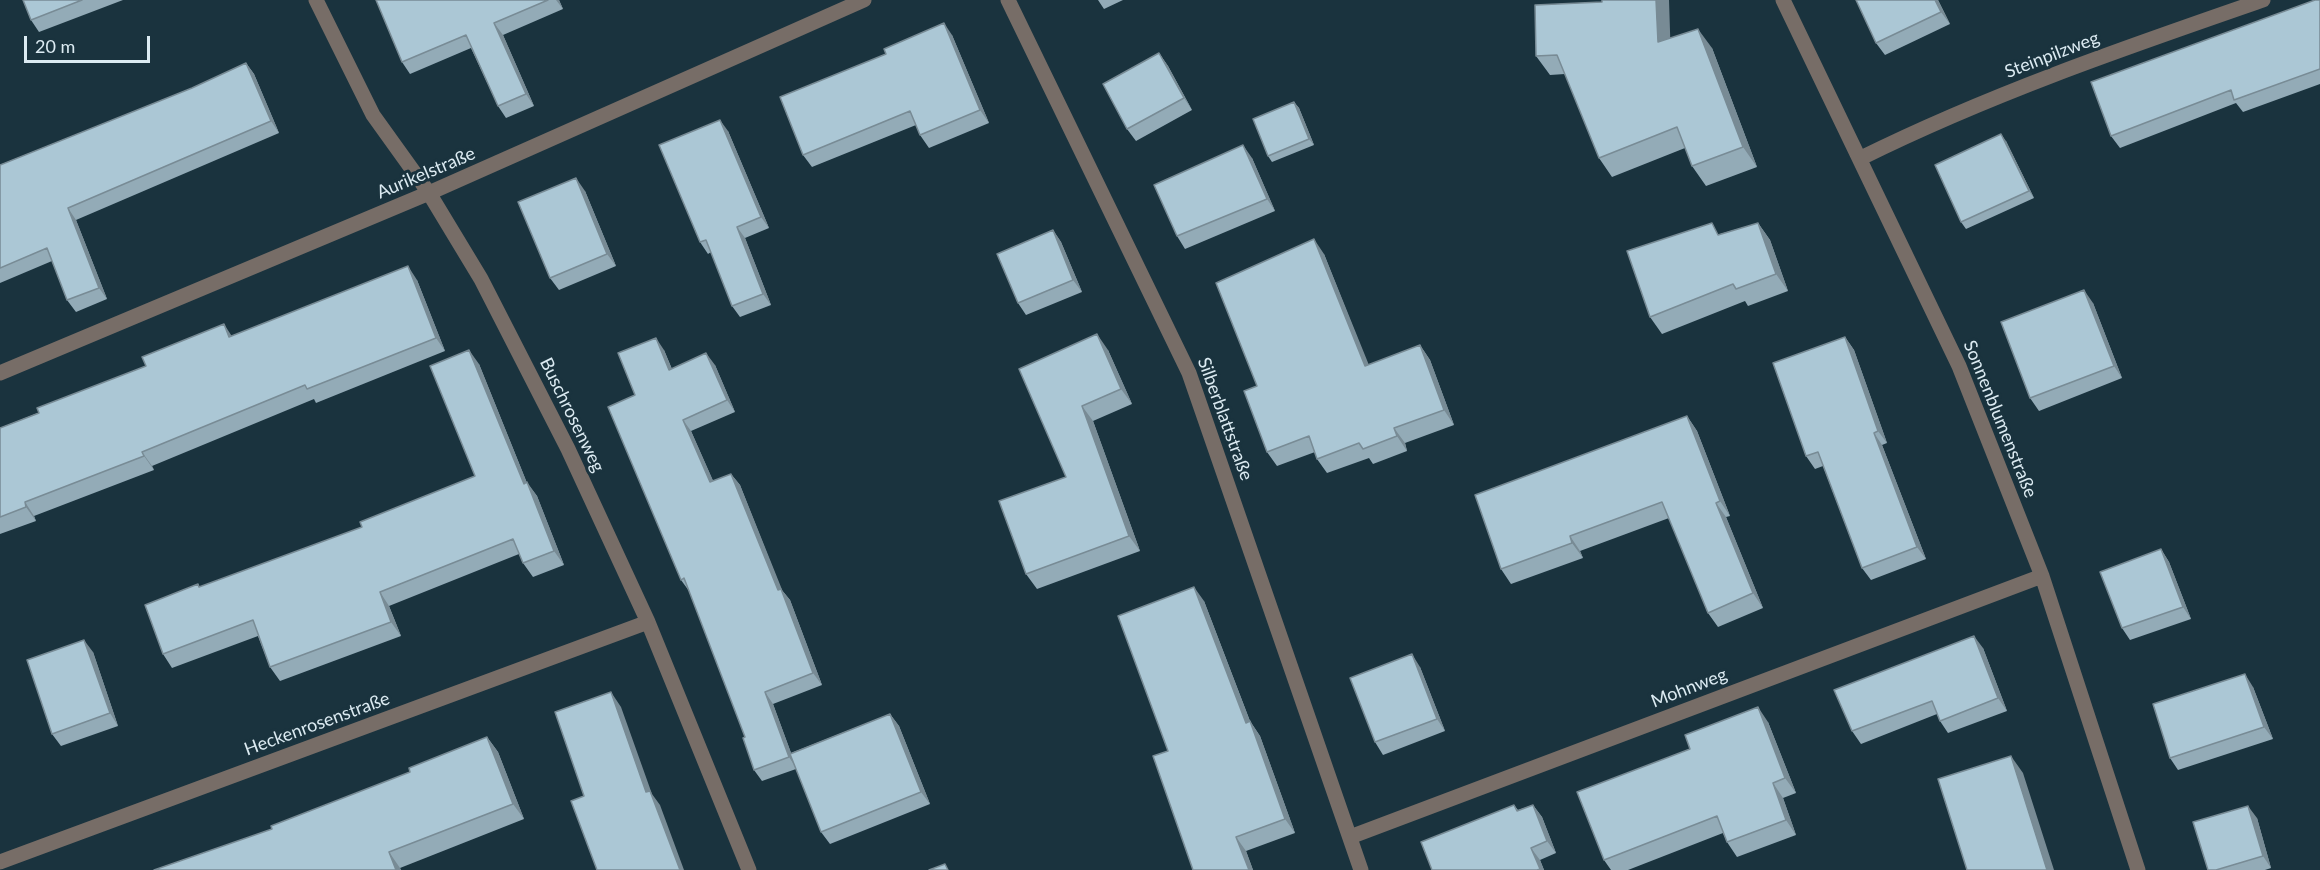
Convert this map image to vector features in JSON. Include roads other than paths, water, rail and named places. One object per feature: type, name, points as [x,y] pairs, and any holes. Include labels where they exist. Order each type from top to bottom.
[{"type":"street","name":"Buschrosenweg","points":[[316,0],[373,115],[429,193],[482,279],[568,449],[648,622],[749,870]]},
{"type":"street","name":"Aurikelstraße","points":[[0,374],[429,193],[864,0]]},
{"type":"street","name":"Silberblattstraße","points":[[1008,0],[1189,373],[1361,870]]},
{"type":"street","name":"Sonnenblumenstraße","points":[[1783,0],[1861,158],[1959,366],[2042,576],[2138,870]]},
{"type":"street","name":"Steinpilzweg","points":[[1861,158],[1924,126],[2110,53],[2263,0]]},
{"type":"street","name":"Mohnweg","points":[[1350,837],[2042,576]]},
{"type":"street","name":"Heckenrosenstraße","points":[[0,862],[648,622]]}]
